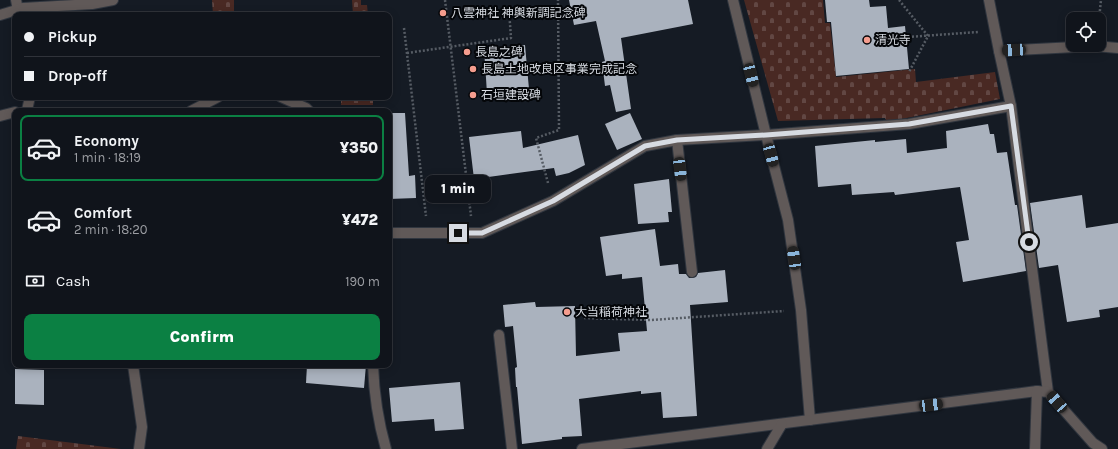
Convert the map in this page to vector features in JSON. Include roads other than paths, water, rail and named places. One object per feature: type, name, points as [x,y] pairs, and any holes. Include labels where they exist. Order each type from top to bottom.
[{"type":"street","points":[[0,15],[17,5],[29,11],[92,4],[113,0]]},
{"type":"street","points":[[733,0],[788,220],[801,310],[810,420]]},
{"type":"street","points":[[989,0],[1011,106],[1048,392],[1093,443],[1102,449]]},
{"type":"street","points":[[999,51],[1095,46],[1118,48]]},
{"type":"street","points":[[197,108],[212,100]]},
{"type":"street","points":[[288,100],[306,108]]},
{"type":"street","points":[[392,233],[482,233],[553,201],[645,146],[677,140],[909,124],[1011,106]]},
{"type":"street","points":[[0,116],[12,113]]},
{"type":"street","points":[[677,140],[692,272]]},
{"type":"street","points":[[499,335],[512,449]]},
{"type":"street","points":[[133,368],[142,427],[139,449]]},
{"type":"street","points":[[373,368],[374,389],[380,428],[386,449]]},
{"type":"street","points":[[582,449],[1037,391],[1048,392]]},
{"type":"street","points":[[1035,449],[1037,391]]},
{"type":"street","points":[[767,449],[782,424]]},
{"type":"place","name":"八雲神社 神輿新調記念碑","points":[[443,13]]},
{"type":"place","name":"清光寺","points":[[867,40]]},
{"type":"place","name":"長島之碑","points":[[467,52]]},
{"type":"place","name":"長島土地改良区事業完成記念","points":[[473,69]]},
{"type":"place","name":"石垣建設碑","points":[[473,95]]},
{"type":"place","name":"大当稲荷神社","points":[[567,312]]}]
